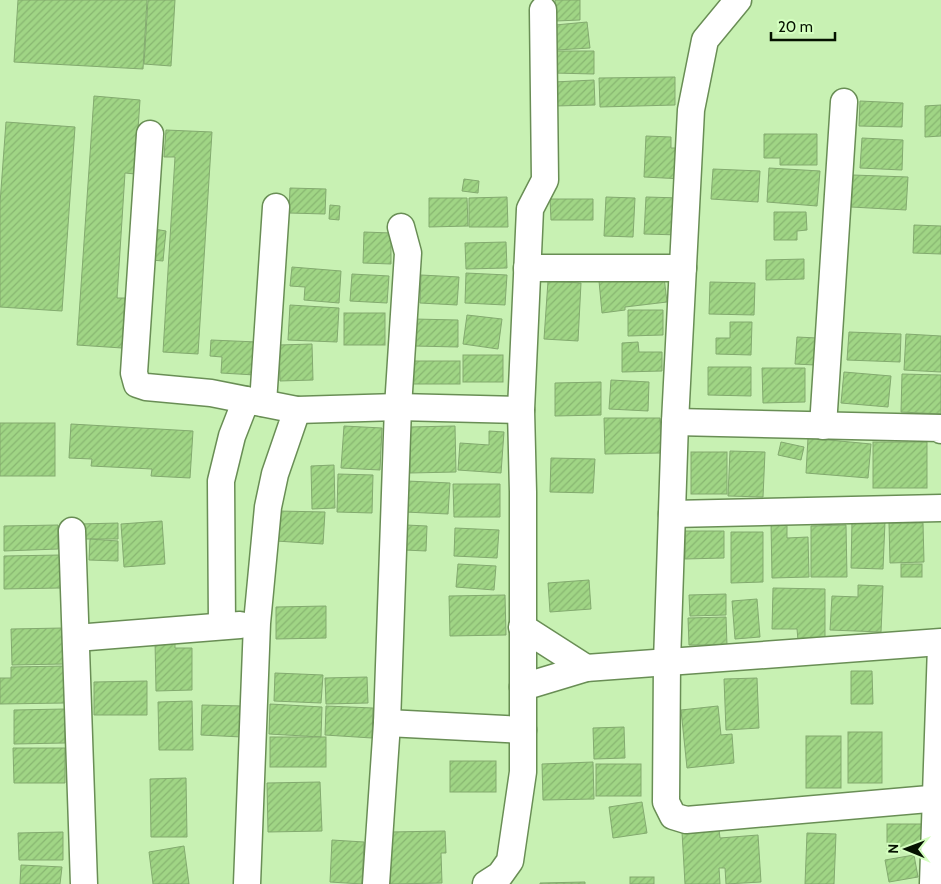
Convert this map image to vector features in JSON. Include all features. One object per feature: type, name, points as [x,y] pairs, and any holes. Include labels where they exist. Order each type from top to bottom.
[{"type":"street","points":[[738,0],[705,40],[691,110],[674,422],[667,662],[666,802],[673,816],[686,820],[938,798]]},
{"type":"street","points":[[486,884],[500,875],[510,861],[523,772],[523,492],[521,410],[530,209],[545,180],[543,10]]},
{"type":"street","points":[[823,426],[844,102]]},
{"type":"street","points":[[150,134],[134,374],[137,384],[146,387],[211,393],[297,410],[398,407],[521,410]]},
{"type":"street","points":[[222,626],[221,480],[232,436],[255,401],[276,207]]},
{"type":"street","points":[[376,884],[387,722],[398,407],[408,254],[401,227]]},
{"type":"street","points":[[527,268],[683,268]]},
{"type":"street","points":[[247,884],[257,623],[268,506],[275,474],[297,410]]},
{"type":"street","points":[[674,422],[941,428],[941,430]]},
{"type":"street","points":[[672,514],[941,508]]},
{"type":"street","points":[[72,532],[84,884]]},
{"type":"street","points":[[76,638],[257,623]]},
{"type":"street","points":[[522,627],[586,668]]},
{"type":"street","points":[[523,687],[586,668],[941,642]]},
{"type":"street","points":[[932,884],[938,798],[941,646]]},
{"type":"street","points":[[387,722],[523,730]]},
{"type":"building","points":[[18,0],[147,0],[143,69],[14,62]]},
{"type":"building","points":[[148,0],[175,0],[171,66],[144,64]]},
{"type":"building","points":[[555,0],[580,0],[580,20],[556,21]]},
{"type":"building","points":[[587,22],[590,48],[557,50],[555,25]]},
{"type":"building","points":[[553,51],[594,51],[594,74],[553,73]]},
{"type":"building","points":[[675,77],[675,105],[600,107],[599,78]]},
{"type":"building","points":[[594,80],[595,105],[555,106],[554,82]]},
{"type":"building","points":[[94,96],[140,100],[135,174],[125,173],[117,298],[125,298],[122,348],[77,345]]},
{"type":"building","points":[[860,101],[903,103],[902,127],[859,126]]},
{"type":"building","points":[[941,105],[941,136],[925,137],[925,106]]},
{"type":"building","points":[[6,122],[75,127],[62,311],[0,307],[0,203]]},
{"type":"building","points":[[166,130],[212,132],[198,354],[163,352],[175,157],[164,157]]},
{"type":"building","points":[[764,134],[817,134],[817,165],[780,165],[780,158],[764,158]]},
{"type":"building","points":[[646,136],[671,137],[671,148],[685,148],[683,179],[644,177]]},
{"type":"building","points":[[862,138],[903,140],[902,170],[860,168]]},
{"type":"building","points":[[769,168],[820,171],[817,206],[767,202]]},
{"type":"building","points":[[713,169],[760,171],[758,202],[711,199]]},
{"type":"building","points":[[853,175],[908,177],[906,210],[851,207]]},
{"type":"building","points":[[464,179],[479,181],[478,193],[462,191]]},
{"type":"building","points":[[290,188],[326,189],[325,214],[289,213]]},
{"type":"building","points":[[507,197],[508,227],[469,227],[469,198]]},
{"type":"building","points":[[606,197],[635,198],[633,237],[604,236]]},
{"type":"building","points":[[646,197],[681,198],[680,235],[644,234]]},
{"type":"building","points":[[429,198],[467,198],[468,226],[429,227]]},
{"type":"building","points":[[550,199],[593,199],[593,220],[551,220]]},
{"type":"building","points":[[330,205],[340,206],[339,220],[329,219]]},
{"type":"building","points":[[774,212],[806,212],[807,230],[797,231],[797,240],[774,240]]},
{"type":"building","points":[[914,225],[941,226],[941,254],[913,253]]},
{"type":"building","points":[[154,229],[166,231],[163,261],[151,260]]},
{"type":"building","points":[[364,232],[391,233],[391,264],[363,263]]},
{"type":"building","points":[[506,242],[507,268],[466,269],[465,243]]},
{"type":"building","points":[[804,259],[804,279],[766,280],[766,260]]},
{"type":"building","points":[[292,267],[341,271],[339,303],[304,300],[305,287],[290,286]]},
{"type":"building","points":[[466,273],[507,275],[505,305],[465,303]]},
{"type":"building","points":[[352,274],[389,276],[387,303],[350,301]]},
{"type":"building","points":[[421,275],[459,277],[457,305],[420,303]]},
{"type":"building","points":[[625,277],[626,282],[664,277],[667,302],[625,307],[625,310],[602,313],[599,281]]},
{"type":"building","points":[[548,281],[581,283],[578,341],[544,339]]},
{"type":"building","points":[[710,282],[755,283],[754,315],[709,314]]},
{"type":"building","points":[[290,305],[339,308],[337,342],[288,340]]},
{"type":"building","points":[[628,310],[663,310],[663,335],[628,336]]},
{"type":"building","points":[[344,313],[385,313],[385,345],[344,345]]},
{"type":"building","points":[[467,315],[502,319],[498,349],[463,344]]},
{"type":"building","points":[[414,319],[458,320],[458,347],[414,346]]},
{"type":"building","points":[[730,322],[752,322],[751,355],[716,354],[716,338],[730,338]]},
{"type":"building","points":[[849,332],[901,334],[900,362],[847,360]]},
{"type":"building","points":[[906,334],[941,336],[941,372],[904,370]]},
{"type":"building","points":[[797,337],[817,338],[815,365],[795,364]]},
{"type":"building","points":[[211,340],[257,342],[255,375],[221,373],[222,357],[210,356]]},
{"type":"building","points":[[638,342],[639,352],[662,352],[662,371],[622,372],[622,343]]},
{"type":"building","points":[[312,344],[313,380],[280,381],[279,345]]},
{"type":"building","points":[[463,355],[503,355],[503,382],[463,382]]},
{"type":"building","points":[[409,361],[460,361],[460,384],[409,384]]},
{"type":"building","points":[[708,367],[751,367],[751,396],[708,395]]},
{"type":"building","points":[[762,368],[805,368],[805,402],[763,403]]},
{"type":"building","points":[[844,372],[891,376],[888,407],[841,403]]},
{"type":"building","points":[[902,374],[941,375],[941,414],[901,412]]},
{"type":"building","points":[[611,380],[649,382],[648,411],[609,409]]},
{"type":"building","points":[[601,382],[601,415],[555,416],[555,383]]},
{"type":"building","points":[[604,418],[660,418],[661,453],[605,454]]},
{"type":"building","points":[[0,423],[55,423],[55,476],[0,476]]},
{"type":"building","points":[[71,424],[193,431],[190,478],[151,476],[152,469],[91,466],[92,459],[69,458]]},
{"type":"building","points":[[344,426],[382,428],[380,470],[341,468]]},
{"type":"building","points":[[455,426],[456,472],[410,473],[409,427]]},
{"type":"building","points":[[489,431],[504,432],[501,473],[458,470],[460,443],[489,445]]},
{"type":"building","points":[[808,438],[871,444],[868,478],[806,473]]},
{"type":"building","points":[[781,442],[804,447],[801,460],[778,455]]},
{"type":"building","points":[[873,442],[927,442],[927,488],[873,488]]},
{"type":"building","points":[[730,451],[765,452],[763,497],[728,496]]},
{"type":"building","points":[[691,452],[727,452],[727,494],[691,494]]},
{"type":"building","points":[[551,458],[595,459],[593,493],[550,492]]},
{"type":"building","points":[[334,465],[335,508],[312,509],[311,466]]},
{"type":"building","points":[[338,474],[373,475],[372,513],[337,512]]},
{"type":"building","points":[[407,481],[450,483],[448,514],[405,512]]},
{"type":"building","points":[[453,484],[500,484],[500,517],[454,517]]},
{"type":"building","points":[[278,511],[325,512],[323,544],[276,541]]},
{"type":"building","points":[[162,521],[165,564],[124,567],[121,524]]},
{"type":"building","points":[[852,521],[885,522],[883,569],[851,568]]},
{"type":"building","points":[[118,523],[118,539],[80,539],[80,524]]},
{"type":"building","points":[[771,523],[787,523],[787,538],[808,537],[809,577],[772,578]]},
{"type":"building","points":[[889,523],[923,523],[924,562],[890,563]]},
{"type":"building","points":[[58,525],[58,549],[4,551],[4,526]]},
{"type":"building","points":[[406,525],[427,526],[426,551],[405,550]]},
{"type":"building","points":[[846,525],[847,577],[811,577],[811,526]]},
{"type":"building","points":[[455,528],[499,530],[497,558],[454,556]]},
{"type":"building","points":[[685,531],[724,531],[724,558],[685,559]]},
{"type":"building","points":[[731,532],[763,532],[763,582],[731,583]]},
{"type":"building","points":[[90,539],[118,541],[118,561],[89,560]]},
{"type":"building","points":[[61,555],[61,588],[4,589],[4,556]]},
{"type":"building","points":[[458,564],[496,566],[494,590],[456,587]]},
{"type":"building","points":[[901,564],[922,564],[922,577],[901,577]]},
{"type":"building","points":[[589,580],[591,609],[550,612],[548,583]]},
{"type":"building","points":[[858,585],[883,586],[881,632],[830,630],[832,596],[858,597]]},
{"type":"building","points":[[773,588],[825,589],[825,641],[798,640],[797,629],[772,629]]},
{"type":"building","points":[[726,594],[726,615],[690,616],[689,595]]},
{"type":"building","points":[[505,595],[506,635],[450,636],[449,596]]},
{"type":"building","points":[[757,599],[760,637],[735,639],[732,601]]},
{"type":"building","points":[[326,606],[326,638],[276,639],[276,607]]},
{"type":"building","points":[[726,617],[727,645],[689,645],[688,618]]},
{"type":"building","points":[[63,628],[64,664],[12,665],[11,629]]},
{"type":"building","points":[[155,641],[175,641],[175,648],[192,648],[192,690],[156,691]]},
{"type":"building","points":[[65,666],[66,703],[0,704],[0,678],[11,678],[11,667]]},
{"type":"building","points":[[851,671],[872,671],[873,704],[851,704]]},
{"type":"building","points":[[275,673],[323,675],[321,703],[274,701]]},
{"type":"building","points":[[367,677],[368,703],[326,704],[325,678]]},
{"type":"building","points":[[757,678],[759,728],[726,730],[724,679]]},
{"type":"building","points":[[147,681],[147,715],[94,715],[94,682]]},
{"type":"building","points":[[192,701],[193,750],[159,750],[158,702]]},
{"type":"building","points":[[270,704],[322,707],[321,737],[269,734]]},
{"type":"building","points":[[202,705],[243,706],[242,737],[201,735]]},
{"type":"building","points":[[326,706],[373,708],[372,738],[325,735]]},
{"type":"building","points":[[718,706],[721,735],[732,734],[734,763],[687,768],[681,710]]},
{"type":"building","points":[[65,709],[65,743],[14,744],[14,710]]},
{"type":"building","points":[[624,727],[625,758],[594,759],[593,728]]},
{"type":"building","points":[[848,732],[882,732],[882,783],[848,783]]},
{"type":"building","points":[[806,736],[841,736],[841,788],[806,788]]},
{"type":"building","points":[[270,737],[326,737],[326,767],[270,767]]},
{"type":"building","points":[[13,748],[65,748],[65,783],[14,783]]},
{"type":"building","points":[[450,761],[496,761],[496,792],[450,792]]},
{"type":"building","points":[[593,762],[594,799],[543,800],[542,764]]},
{"type":"building","points":[[596,764],[641,764],[641,796],[596,796]]},
{"type":"building","points":[[186,778],[187,837],[151,837],[150,779]]},
{"type":"building","points":[[320,782],[322,831],[268,832],[267,783]]},
{"type":"building","points":[[642,802],[647,833],[613,838],[609,807]]},
{"type":"building","points":[[887,824],[922,824],[922,850],[887,850]]},
{"type":"building","points":[[719,829],[720,838],[758,835],[761,882],[726,884],[725,868],[719,868],[720,884],[685,884],[682,832]]},
{"type":"building","points":[[445,831],[446,853],[441,853],[442,883],[390,884],[390,832]]},
{"type":"building","points":[[63,832],[63,860],[19,860],[18,833]]},
{"type":"building","points":[[807,833],[836,834],[834,884],[805,884]]},
{"type":"building","points":[[332,840],[364,842],[362,884],[330,882]]},
{"type":"building","points":[[184,846],[189,884],[153,884],[149,852]]},
{"type":"building","points":[[914,855],[918,877],[889,882],[885,860]]},
{"type":"building","points":[[21,865],[62,867],[60,884],[20,884]]},
{"type":"building","points":[[630,877],[654,877],[654,884],[630,884]]},
{"type":"building","points":[[585,882],[585,884],[540,884],[540,883]]}]
